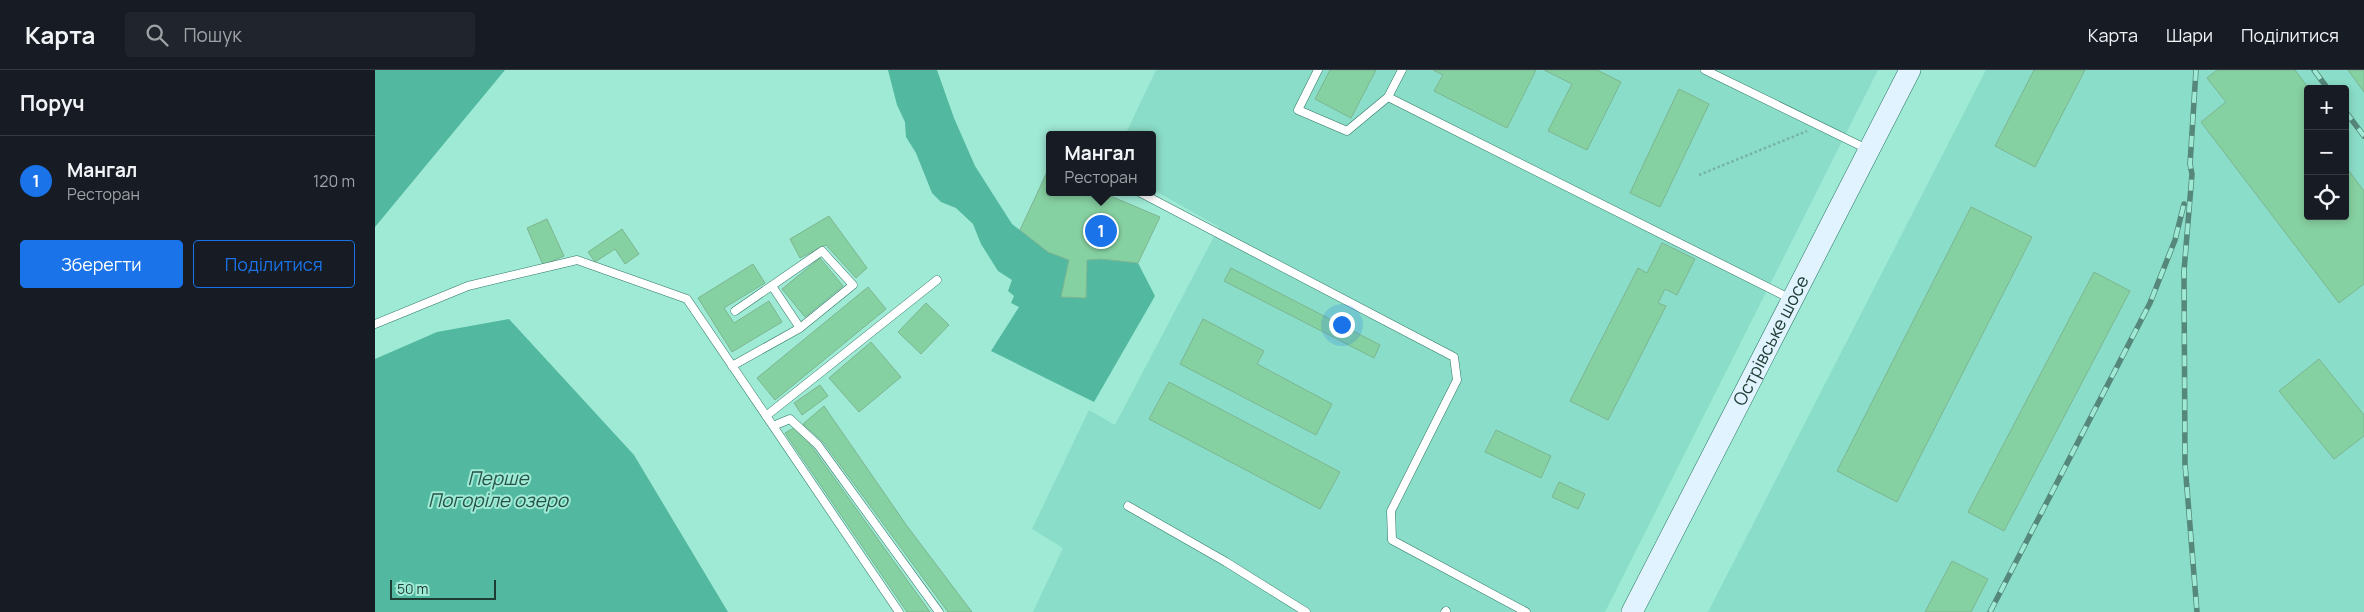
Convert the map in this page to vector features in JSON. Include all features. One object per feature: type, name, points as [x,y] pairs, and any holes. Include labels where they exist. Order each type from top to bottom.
[{"type":"street","name":"Острівське шосе","points":[[1632,612],[1910,70]]},
{"type":"lane","points":[[1318,70],[1298,110],[1347,130],[1388,97],[1401,70]]},
{"type":"lane","points":[[1705,70],[1869,150]]},
{"type":"lane","points":[[1388,97],[1793,300]]},
{"type":"lane","points":[[1147,196],[1454,357],[1457,380],[1391,511],[1392,540],[1526,612]]},
{"type":"lane","points":[[732,366],[800,328],[853,285],[823,251],[735,311]]},
{"type":"lane","points":[[375,324],[468,286],[577,260],[687,299],[899,612]]},
{"type":"lane","points":[[766,416],[937,280]]},
{"type":"lane","points":[[772,286],[800,328]]},
{"type":"lane","points":[[773,426],[790,419],[818,444],[939,612]]},
{"type":"lane","points":[[1127,506],[1226,562],[1305,612]]},
{"type":"path","points":[[1699,175],[1819,126]]},
{"type":"shaded area","points":[[1156,70],[1878,70],[1605,612],[1033,612],[1063,548],[1032,529],[1089,410],[1115,425],[1219,227],[1156,191],[1156,131],[1127,131]]},
{"type":"shaded area","points":[[1986,70],[2364,70],[2364,612],[1708,612]]},
{"type":"water","points":[[375,70],[505,70],[375,227]]},
{"type":"water","points":[[888,70],[937,70],[954,118],[975,166],[1012,224],[1048,252],[1069,260],[1061,297],[1086,298],[1087,260],[1101,259],[1138,263],[1155,296],[1094,402],[991,351],[1019,307],[1011,303],[1014,296],[1008,291],[1012,280],[998,271],[981,244],[973,224],[956,208],[941,202],[932,193],[916,153],[906,137],[905,122],[897,105]]},
{"type":"water","name":"Перше Погоріле озеро","points":[[509,319],[634,455],[728,612],[375,612],[375,359],[437,332]]},
{"type":"building","points":[[1330,70],[1376,70],[1351,118],[1315,99]]},
{"type":"building","points":[[1433,70],[1536,70],[1507,128],[1434,91],[1443,75]]},
{"type":"building","points":[[1544,70],[1597,70],[1621,82],[1587,150],[1548,131],[1572,84]]},
{"type":"building","points":[[2034,70],[2085,70],[2035,167],[1995,146]]},
{"type":"building","points":[[2217,70],[2295,70],[2306,85],[2304,85],[2304,220],[2349,220],[2349,171],[2364,191],[2364,284],[2339,303],[2201,122],[2226,102],[2207,78]]},
{"type":"building","points":[[2348,70],[2364,70],[2364,92]]},
{"type":"building","points":[[1679,89],[1709,104],[1660,207],[1630,193]]},
{"type":"building","points":[[1046,174],[1046,196],[1110,196],[1160,217],[1138,263],[1101,259],[1087,260],[1086,298],[1061,297],[1069,260],[1048,252],[1020,230]]},
{"type":"building","points":[[1971,207],[2032,237],[1897,502],[1837,471]]},
{"type":"building","points":[[829,216],[867,268],[856,278],[826,245],[800,258],[790,239]]},
{"type":"building","points":[[547,219],[564,256],[543,265],[527,228]]},
{"type":"building","points":[[622,229],[639,254],[625,264],[615,249],[595,262],[588,252]]},
{"type":"building","points":[[1662,243],[1695,259],[1677,295],[1665,289],[1658,303],[1666,306],[1608,420],[1570,401],[1638,268],[1647,273]]},
{"type":"building","points":[[820,258],[843,286],[805,317],[782,289]]},
{"type":"building","points":[[753,264],[765,283],[724,308],[734,323],[769,301],[782,322],[732,352],[698,298]]},
{"type":"building","points":[[1231,268],[1380,345],[1374,358],[1224,281]]},
{"type":"building","points":[[2094,272],[2130,291],[2004,531],[1968,512]]},
{"type":"building","points":[[868,287],[886,309],[775,400],[757,378]]},
{"type":"building","points":[[926,303],[949,325],[921,354],[898,332]]},
{"type":"building","points":[[1203,319],[1264,351],[1257,364],[1332,404],[1316,435],[1180,364]]},
{"type":"building","points":[[871,342],[901,377],[859,412],[829,378]]},
{"type":"building","points":[[2319,359],[2364,415],[2364,436],[2334,459],[2279,391]]},
{"type":"building","points":[[1169,382],[1340,472],[1320,509],[1149,419]]},
{"type":"building","points":[[820,385],[828,396],[802,415],[794,403]]},
{"type":"building","points":[[824,406],[907,526],[972,612],[948,612],[824,443],[803,424]]},
{"type":"building","points":[[797,426],[930,612],[907,612],[785,433]]},
{"type":"building","points":[[1496,430],[1551,456],[1541,478],[1485,452]]},
{"type":"building","points":[[1559,482],[1585,494],[1578,509],[1552,497]]},
{"type":"building","points":[[1952,561],[1988,579],[1971,612],[1925,612]]},
{"type":"railway","points":[[2196,70],[2190,164],[2192,174],[2184,271],[2185,464],[2197,612]]},
{"type":"railway","points":[[2314,70],[2325,85]]},
{"type":"railway","points":[[2349,116],[2364,136]]},
{"type":"railway","points":[[1990,612],[2150,303],[2175,240],[2184,204]]},
{"type":"place","name":"Мангал","points":[[1101,231]]}]
